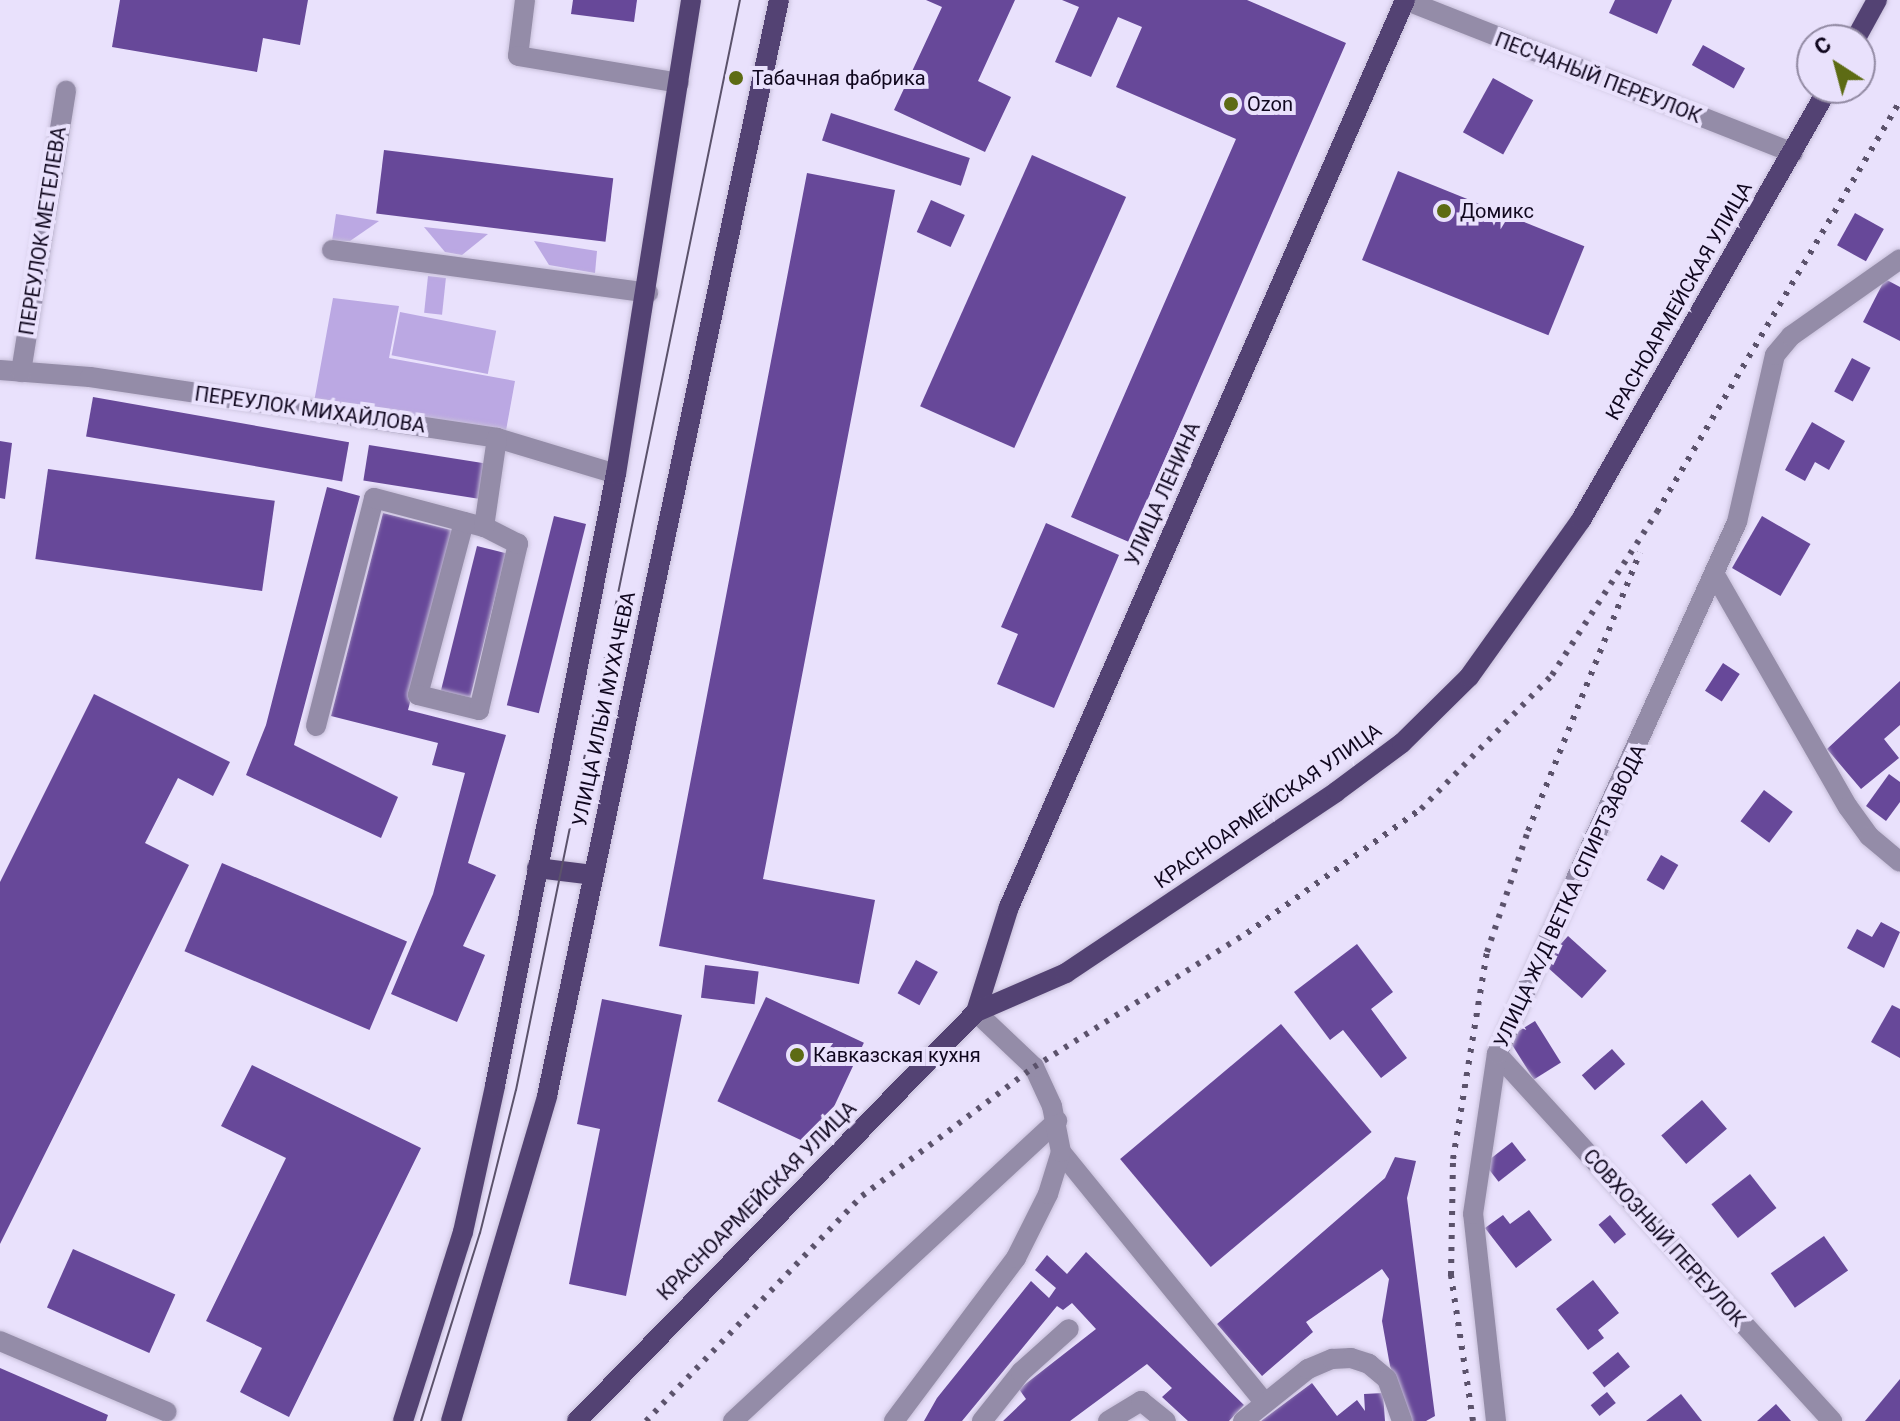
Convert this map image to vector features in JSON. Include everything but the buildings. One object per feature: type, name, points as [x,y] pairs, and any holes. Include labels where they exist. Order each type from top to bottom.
[{"type":"main road","name":"УЛИЦА ИЛЬИ МУХАЧЕВА","points":[[403,1421],[463,1232],[537,868],[616,474],[648,293],[691,0]]},
{"type":"main road","name":"УЛИЦА ИЛЬИ МУХАЧЕВА","points":[[451,1421],[547,1096],[779,0]]},
{"type":"main road","name":"УЛИЦА ЛЕНИНА","points":[[976,1012],[1009,907],[1405,0]]},
{"type":"main road","points":[[1864,24],[1877,0]]},
{"type":"main road","name":"КРАСНОАРМЕЙСКАЯ УЛИЦА","points":[[577,1421],[976,1012],[1066,973],[1336,792],[1402,743],[1469,677],[1581,520],[1819,104]]},
{"type":"main road","points":[[537,868],[593,875]]},
{"type":"street","points":[[525,0],[518,56],[679,83]]},
{"type":"street","name":"ПЕСЧАНЫЙ ПЕРЕУЛОК","points":[[1405,0],[1793,153]]},
{"type":"street","name":"ПЕРЕУЛОК МЕТЕЛЕВА","points":[[21,372],[66,91]]},
{"type":"street","points":[[332,250],[648,293]]},
{"type":"street","name":"УЛИЦА Ж/Д ВЕТКА СПИРТЗАВОДА","points":[[1496,1421],[1473,1214],[1497,1054],[1715,575],[1747,495],[1775,355],[1791,336],[1900,259]]},
{"type":"street","name":"ПЕРЕУЛОК МИХАЙЛОВА","points":[[0,370],[90,377],[497,438],[616,474]]},
{"type":"street","points":[[316,726],[374,498],[474,525],[518,544],[479,710],[418,695],[474,525],[497,438]]},
{"type":"street","points":[[1715,575],[1848,807],[1869,836],[1900,862]]},
{"type":"street","points":[[894,1421],[1016,1258],[1048,1194],[1061,1152],[1057,1121],[1034,1067],[976,1012]]},
{"type":"street","name":"СОВХОЗНЫЙ ПЕРЕУЛОК","points":[[1497,1054],[1832,1421]]},
{"type":"street","points":[[733,1421],[1057,1121]]},
{"type":"street","points":[[1061,1152],[1264,1402]]},
{"type":"street","points":[[982,1421],[1021,1372],[1069,1329]]},
{"type":"street","points":[[0,1341],[167,1412]]},
{"type":"street","points":[[1243,1421],[1264,1402],[1320,1363],[1351,1358],[1369,1364],[1387,1379],[1402,1421]]},
{"type":"street","points":[[1108,1421],[1141,1401],[1149,1402],[1166,1421]]},
{"type":"shaded area","points":[[336,214],[379,221],[350,241],[332,241]]},
{"type":"shaded area","points":[[424,227],[488,234],[462,255],[445,252]]},
{"type":"shaded area","points":[[534,241],[597,251],[595,273],[549,265]]},
{"type":"shaded area","points":[[428,276],[446,278],[442,315],[424,313]]},
{"type":"shaded area","points":[[333,298],[399,306],[389,358],[515,381],[505,436],[314,402]]},
{"type":"shaded area","points":[[400,312],[496,331],[488,374],[392,355]]},
{"type":"tram line","points":[[421,1421],[480,1233],[516,1090],[740,0]]},
{"type":"railway","points":[[646,1421],[862,1196],[1034,1067],[1247,933],[1421,809],[1552,675],[1657,512],[1900,101]]},
{"type":"railway","points":[[1473,1421],[1451,1275],[1453,1159],[1487,952],[1528,831],[1640,553]]},
{"type":"place","name":"Табачная фабрика","points":[[736,78]]},
{"type":"place","name":"Ozon","points":[[1231,104]]},
{"type":"place","name":"Домикс","points":[[1444,211]]},
{"type":"place","name":"Кавказская кухня","points":[[797,1055]]}]
